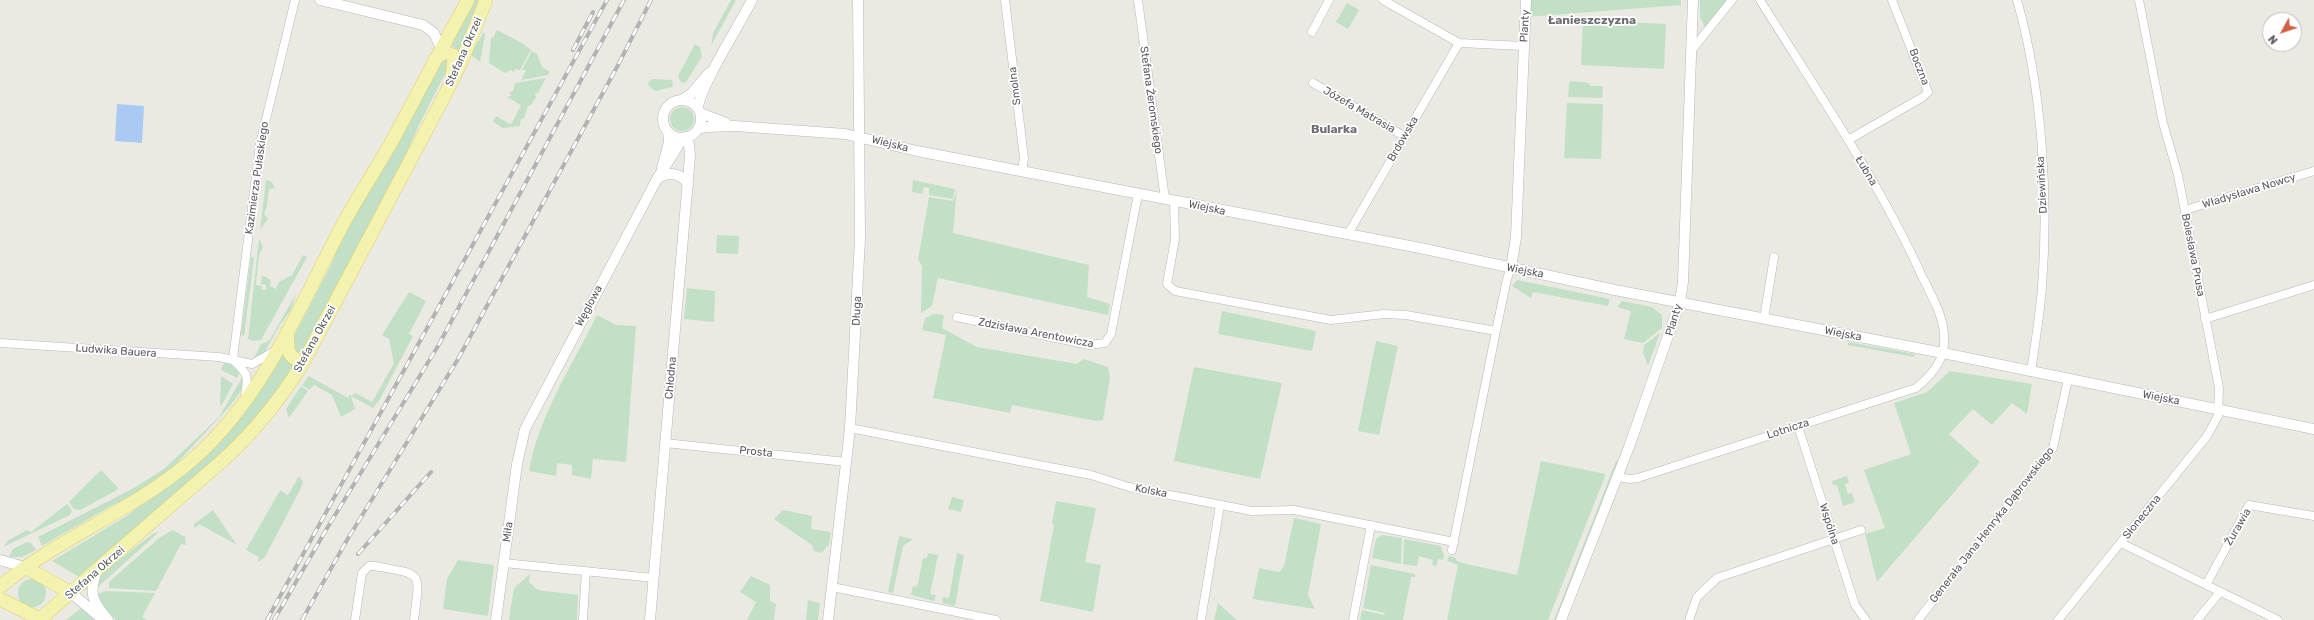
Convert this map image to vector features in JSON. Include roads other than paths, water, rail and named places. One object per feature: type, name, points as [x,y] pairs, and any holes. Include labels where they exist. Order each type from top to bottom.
[{"type":"main road","name":"Stefana Okrzei","points":[[25,567],[163,483],[205,448],[244,403],[287,330],[343,223],[390,145],[438,53],[468,0]]},
{"type":"main road","name":"Stefana Okrzei","points":[[44,617],[245,440],[284,394],[303,363],[450,83],[486,0]]},
{"type":"main road","points":[[438,53],[445,52],[453,54],[454,59],[450,83]]},
{"type":"main road","points":[[287,330],[288,352],[291,357],[303,363]]},
{"type":"main road","points":[[0,587],[25,567],[43,575],[71,594]]},
{"type":"main road","points":[[14,575],[10,594],[18,609]]},
{"type":"main road","points":[[0,599],[18,609],[44,617],[55,598],[54,588],[43,575]]},
{"type":"street","name":"Kazimierza Pułaskiego","points":[[233,359],[260,144],[295,0]]},
{"type":"street","points":[[320,0],[423,25],[434,33],[438,53]]},
{"type":"street","points":[[715,67],[691,94],[671,104],[665,112],[664,124],[668,132],[684,138],[692,135],[698,129],[699,100],[715,67],[752,0]]},
{"type":"street","name":"Długa","points":[[828,620],[850,428],[860,239],[858,0]]},
{"type":"street","name":"Smolna","points":[[1005,0],[1024,158],[1022,171]]},
{"type":"street","name":"Stefana Żeromskiego","points":[[1138,0],[1175,239],[1167,284],[1175,292],[1331,320],[1384,314],[1406,315],[1496,331]]},
{"type":"street","points":[[1312,32],[1329,0]]},
{"type":"street","points":[[1383,0],[1459,43],[1524,46]]},
{"type":"street","name":"Planty","points":[[1453,546],[1496,331],[1511,268],[1516,237],[1526,0]]},
{"type":"street","name":"Planty","points":[[1561,620],[1617,477],[1680,302],[1683,282],[1693,0]]},
{"type":"street","points":[[1691,51],[1732,0]]},
{"type":"street","name":"Łubna","points":[[1760,0],[1848,140],[1898,224],[1941,317],[1945,337],[1943,353]]},
{"type":"street","name":"Boczna","points":[[1848,140],[1926,96],[1928,92],[1892,0]]},
{"type":"street","name":"Dziewińska","points":[[2017,0],[2025,28],[2039,121],[2044,204],[2042,288],[2031,372]]},
{"type":"street","name":"Bolesława Prusa","points":[[2139,0],[2159,101],[2185,210],[2219,388],[2220,410]]},
{"type":"street","name":"Brdowska","points":[[1348,234],[1459,43]]},
{"type":"street","name":"Józefa Matrasia","points":[[1313,83],[1404,136]]},
{"type":"street","points":[[681,100],[692,103],[699,111]]},
{"type":"street","name":"Wiejska","points":[[699,111],[735,126]]},
{"type":"street","name":"Wiejska","points":[[698,129],[735,126],[860,136],[908,149],[1348,234],[2314,429]]},
{"type":"street","name":"Węglowa","points":[[659,174],[669,142],[668,132]]},
{"type":"street","name":"Węglowa","points":[[521,444],[529,420],[659,174],[684,138]]},
{"type":"street","name":"Chłodna","points":[[650,620],[691,151],[684,138]]},
{"type":"street","name":"Władysława Nowcy","points":[[2185,210],[2314,171]]},
{"type":"street","points":[[659,174],[676,174],[682,177],[688,185]]},
{"type":"street","name":"Zdzisława Arentowicza","points":[[957,317],[1089,345],[1105,343],[1111,334],[1138,194]]},
{"type":"street","points":[[1764,319],[1774,257]]},
{"type":"street","points":[[2205,319],[2314,285]]},
{"type":"street","name":"Ludwika Bauera","points":[[0,343],[233,359],[252,364],[275,351]]},
{"type":"street","name":"Lotnicza","points":[[1617,477],[1630,480],[1638,478],[1916,388],[1932,374],[1943,353]]},
{"type":"street","points":[[233,359],[247,374],[248,379],[244,403]]},
{"type":"street","name":"Generała Jana Henryka Dąbrowskiego","points":[[1918,620],[2053,448],[2068,379]]},
{"type":"street","name":"Słoneczna","points":[[2058,620],[2206,436],[2220,410]]},
{"type":"street","name":"Wspólna","points":[[1798,426],[1855,605],[1866,620]]},
{"type":"street","name":"Kolska","points":[[850,428],[1091,475],[1129,487],[1252,511],[1294,510],[1371,526],[1453,546]]},
{"type":"street","name":"Prosta","points":[[665,443],[846,462]]},
{"type":"street","name":"Miła","points":[[496,620],[521,444]]},
{"type":"street","points":[[1202,620],[1220,505]]},
{"type":"street","name":"Żurawia","points":[[2206,585],[2249,505],[2314,516]]},
{"type":"street","points":[[1353,620],[1371,526]]},
{"type":"street","points":[[1689,620],[1697,598],[1717,578],[1861,530]]},
{"type":"street","points":[[2121,543],[2278,620]]},
{"type":"street","points":[[0,560],[25,567]]},
{"type":"street","points":[[504,563],[654,578]]},
{"type":"street","points":[[355,620],[362,573],[369,566],[409,572],[416,577],[418,584],[414,620]]},
{"type":"street","points":[[97,571],[93,583],[93,597],[96,605],[108,620]]},
{"type":"street","points":[[583,620],[586,571]]},
{"type":"street","points":[[832,588],[960,616],[996,620]]},
{"type":"street","points":[[2197,620],[2220,592]]},
{"type":"street","points":[[71,594],[103,620]]},
{"type":"water","points":[[117,104],[144,106],[142,143],[115,141]]},
{"type":"railway","points":[[267,620],[607,0]]},
{"type":"railway","points":[[274,620],[326,530],[438,346],[624,0]]},
{"type":"railway","points":[[302,620],[347,540],[458,359],[617,67],[651,0]]},
{"type":"railway","points":[[573,50],[593,12]]},
{"type":"railway","points":[[358,554],[431,472]]},
{"type":"district","name":"Łanieszczyzna","points":[[1592,21]]},
{"type":"district","name":"Bularka","points":[[1334,130]]}]
